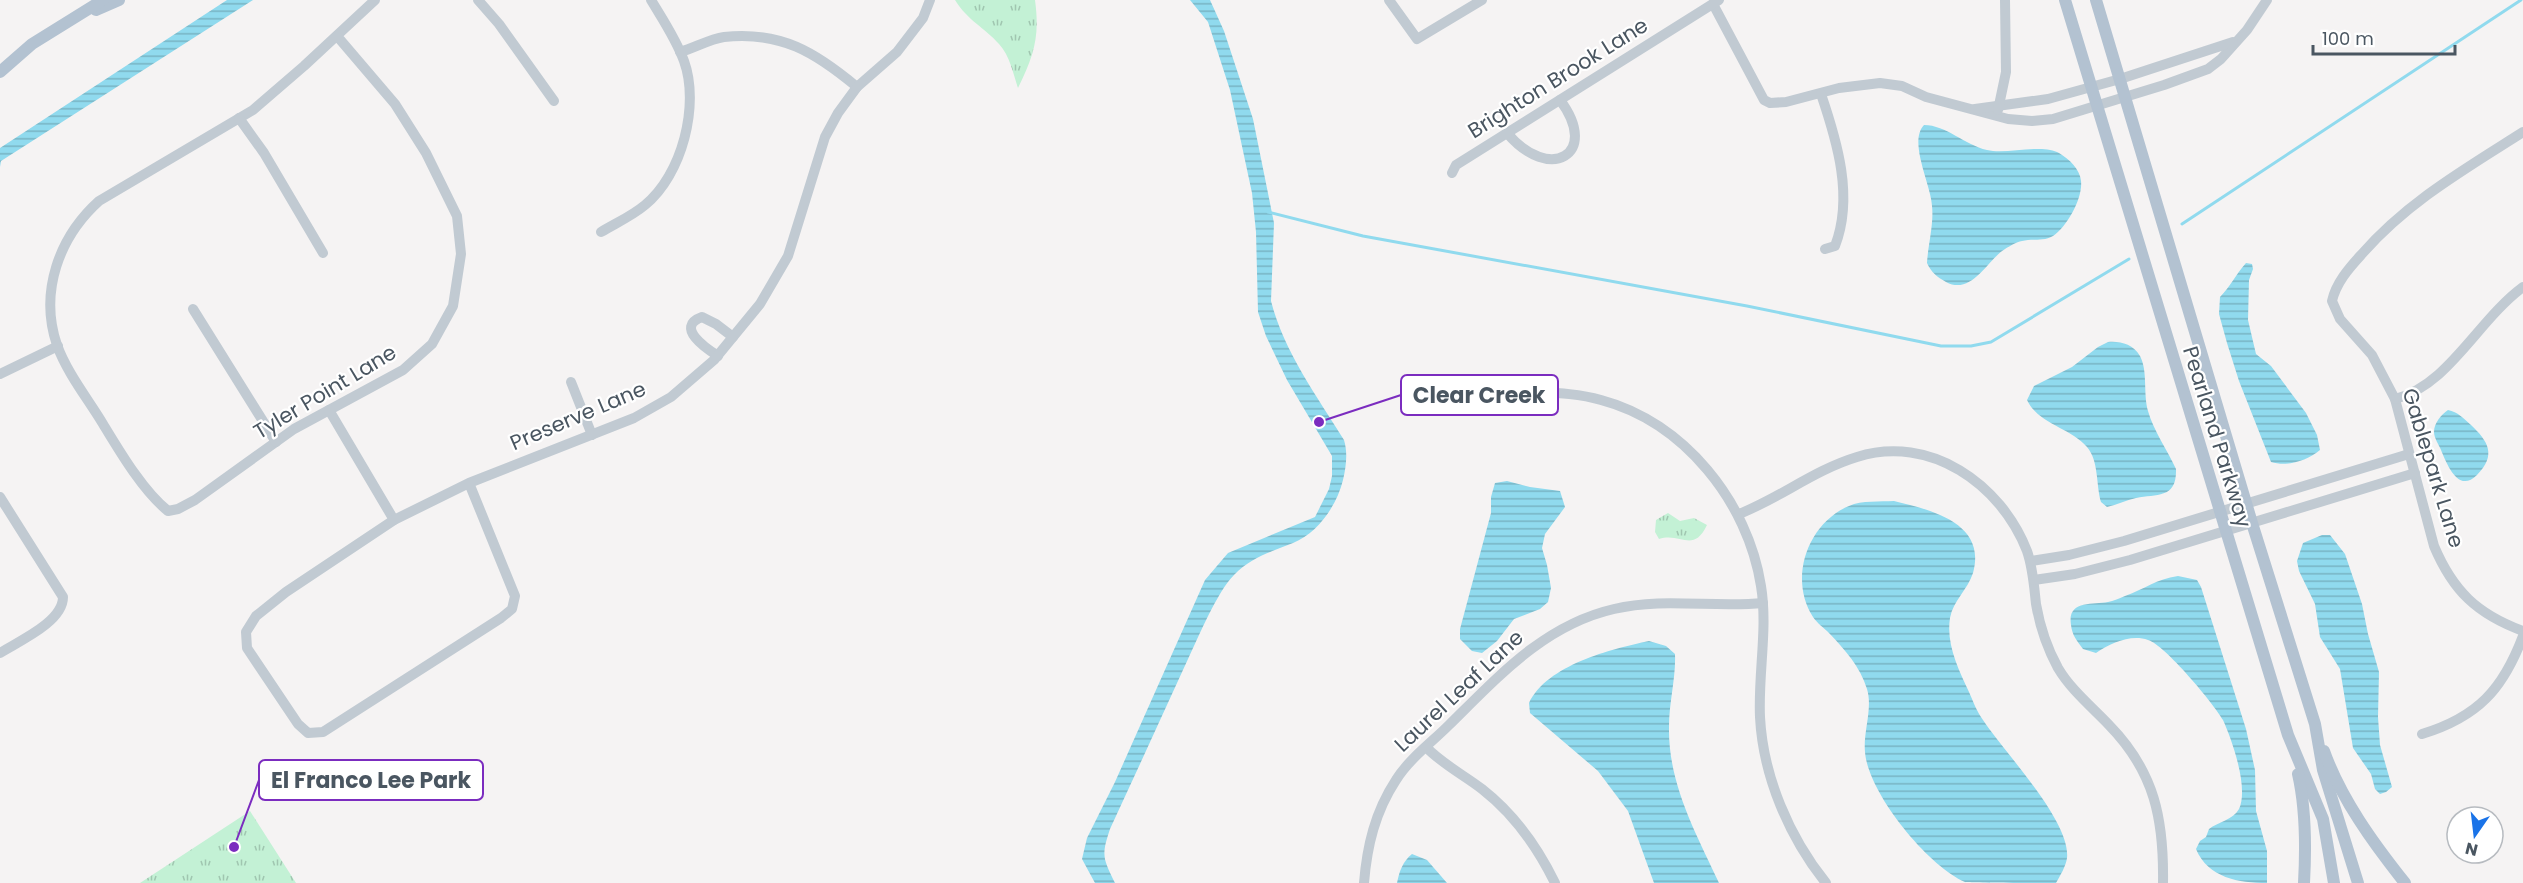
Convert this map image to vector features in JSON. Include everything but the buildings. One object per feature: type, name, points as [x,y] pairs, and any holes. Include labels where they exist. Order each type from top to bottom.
[{"type":"main road","points":[[0,72],[32,45],[103,0]]},
{"type":"main road","points":[[73,19],[119,0]]},
{"type":"main road","name":"Pearland Parkway","points":[[2065,0],[2288,735],[2323,819],[2334,883]]},
{"type":"main road","name":"Pearland Parkway","points":[[2096,0],[2246,504],[2315,724],[2323,770],[2358,883]]},
{"type":"main road","points":[[2315,724],[2344,794],[2369,834],[2405,883]]},
{"type":"main road","points":[[2288,735],[2302,790],[2306,854],[2304,883]]},
{"type":"street","points":[[0,374],[58,345],[51,317],[52,284],[62,249],[83,217],[106,196],[261,103],[338,36],[375,0]]},
{"type":"street","points":[[478,0],[499,24],[554,101]]},
{"type":"street","points":[[602,232],[645,205],[663,185],[678,159],[686,132],[690,93],[685,63],[673,35],[651,0]]},
{"type":"street","name":"Preserve Lane","points":[[469,483],[514,596],[512,609],[323,732],[308,733],[298,724],[247,648],[246,632],[256,616],[286,592],[394,520],[469,483],[634,418],[670,397],[718,356],[760,304],[788,256],[825,137],[838,112],[857,87],[897,52],[923,18],[930,0]]},
{"type":"street","points":[[1389,0],[1417,39],[1482,0]]},
{"type":"street","points":[[1996,116],[2003,92],[2007,48],[2005,0]]},
{"type":"street","points":[[1716,2],[1764,100],[1770,104],[1848,87],[1880,83],[1902,86],[1926,97],[1996,116],[2032,121],[2053,119],[2208,69],[2221,59],[2260,12],[2267,0]]},
{"type":"street","name":"Brighton Brook Lane","points":[[1452,173],[1456,165],[1716,2]]},
{"type":"street","name":"Tyler Point Lane","points":[[58,345],[115,443],[157,502],[168,511],[195,500],[276,442],[403,370],[432,344],[453,306],[461,255],[457,216],[426,153],[395,104],[338,36]]},
{"type":"street","points":[[680,52],[722,38],[762,37],[798,46],[808,51],[826,61],[857,87]]},
{"type":"street","points":[[1971,109],[2048,99],[2120,79],[2236,41]]},
{"type":"street","points":[[1821,94],[1835,139],[1843,195],[1839,234],[1835,246],[1825,249]]},
{"type":"street","points":[[1507,133],[1517,145],[1535,156],[1555,161],[1566,155],[1573,147],[1575,134],[1566,109],[1560,100]]},
{"type":"street","points":[[239,118],[264,153],[323,253]]},
{"type":"street","name":"Gablepark Lane","points":[[2523,132],[2427,194],[2402,213],[2355,262],[2334,294],[2334,309],[2372,355],[2395,399],[2434,546],[2452,581],[2478,608],[2503,623],[2523,631]]},
{"type":"street","points":[[2395,399],[2409,395],[2435,379],[2495,311],[2523,287]]},
{"type":"street","points":[[193,309],[276,442]]},
{"type":"street","points":[[718,356],[692,335],[695,321],[702,317],[710,320],[733,337]]},
{"type":"street","points":[[572,382],[592,435]]},
{"type":"street","points":[[1538,392],[1603,400],[1641,416],[1663,430],[1697,458],[1739,514],[1755,557],[1763,603],[1760,716],[1770,771],[1793,833],[1826,883]]},
{"type":"street","points":[[329,410],[394,520]]},
{"type":"street","points":[[1739,514],[1811,476],[1859,456],[1906,453],[1945,463],[1976,480],[1995,497],[2012,520],[2031,561],[2036,605],[2045,639],[2060,670],[2082,698],[2131,750],[2147,778],[2161,824],[2163,883]]},
{"type":"street","points":[[2031,561],[2095,549],[2409,454]]},
{"type":"street","points":[[2034,580],[2101,568],[2415,473]]},
{"type":"street","points":[[0,497],[4,512],[61,590],[63,597],[62,608],[51,621],[0,653]]},
{"type":"street","name":"Laurel Leaf Lane","points":[[1364,883],[1369,842],[1379,811],[1404,768],[1522,656],[1567,626],[1615,609],[1653,603],[1763,603]]},
{"type":"street","points":[[2422,734],[2457,722],[2483,703],[2505,675],[2523,636]]},
{"type":"street","points":[[1426,747],[1484,790],[1510,815],[1536,848],[1555,883]]},
{"type":"green space","points":[[955,0],[1035,0],[1037,25],[1034,46],[1018,88],[1003,49],[965,13]]},
{"type":"green space","points":[[1668,513],[1680,521],[1694,518],[1707,525],[1702,534],[1691,540],[1659,539],[1655,532],[1656,520]]},
{"type":"green space","points":[[250,811],[296,883],[140,883]]},
{"type":"water","points":[[227,0],[253,0],[1,161],[0,167],[0,148]]},
{"type":"water","points":[[1190,0],[1210,0],[1224,31],[1253,119],[1274,223],[1271,301],[1293,356],[1344,440],[1346,465],[1336,499],[1318,525],[1293,543],[1247,564],[1234,575],[1221,592],[1110,829],[1104,851],[1115,883],[1095,883],[1082,859],[1087,838],[1115,782],[1205,580],[1228,553],[1315,517],[1329,489],[1332,476],[1332,456],[1287,380],[1266,336],[1258,312],[1256,232],[1252,193],[1230,90],[1208,22]]},
{"type":"water","points":[[1924,125],[1940,128],[1987,150],[2044,149],[2063,155],[2076,168],[2081,181],[2077,204],[2069,219],[2058,232],[2049,238],[2020,242],[2005,249],[1972,280],[1955,285],[1946,282],[1932,272],[1927,263],[1932,227],[1931,197],[1918,142]]},
{"type":"water","points":[[2246,263],[2252,264],[2253,269],[2249,280],[2248,320],[2256,354],[2271,366],[2306,413],[2317,435],[2320,450],[2297,462],[2284,464],[2271,462],[2239,381],[2219,314],[2220,297]]},
{"type":"water","points":[[2108,342],[2126,344],[2140,356],[2144,369],[2148,411],[2176,469],[2173,486],[2164,493],[2132,499],[2107,507],[2101,502],[2094,459],[2087,447],[2039,415],[2027,400],[2034,386],[2072,367]]},
{"type":"water","points":[[2448,410],[2458,414],[2471,425],[2488,448],[2487,461],[2477,475],[2470,480],[2464,481],[2454,475],[2435,437],[2434,429],[2437,422]]},
{"type":"water","points":[[1507,481],[1560,491],[1565,507],[1545,534],[1542,548],[1551,588],[1548,602],[1540,609],[1514,619],[1497,641],[1482,653],[1472,651],[1460,639],[1460,629],[1491,513],[1491,497],[1495,483]]},
{"type":"water","points":[[1894,501],[1939,514],[1964,530],[1972,542],[1975,556],[1973,573],[1950,618],[1951,647],[1981,717],[2034,787],[2058,825],[2065,843],[2067,858],[2056,883],[1965,882],[1950,874],[1918,845],[1902,826],[1888,807],[1869,769],[1865,752],[1869,704],[1867,689],[1851,659],[1813,617],[1802,586],[1803,569],[1806,553],[1813,538],[1835,514],[1860,503]]},
{"type":"water","points":[[2322,535],[2330,535],[2345,554],[2362,604],[2379,672],[2380,745],[2392,787],[2380,794],[2375,789],[2371,774],[2353,748],[2340,669],[2320,637],[2315,604],[2299,571],[2297,561],[2303,543]]},
{"type":"water","points":[[2178,576],[2197,580],[2201,587],[2246,729],[2255,770],[2256,811],[2267,851],[2267,883],[2235,880],[2216,873],[2201,859],[2196,849],[2200,841],[2206,837],[2209,829],[2236,813],[2242,800],[2241,777],[2235,751],[2223,720],[2210,702],[2177,663],[2148,640],[2128,639],[2096,653],[2083,649],[2072,632],[2073,611],[2082,605],[2112,601],[2170,577]]},
{"type":"water","points":[[1649,641],[1666,646],[1675,654],[1669,727],[1673,768],[1685,808],[1719,883],[1654,883],[1628,811],[1598,771],[1530,713],[1529,703],[1550,678],[1599,654]]},
{"type":"water","points":[[1412,854],[1427,860],[1447,883],[1397,883],[1402,867]]},
{"type":"waterway","points":[[2182,224],[2521,0]]},
{"type":"waterway","points":[[1268,212],[1363,236],[1747,306],[1941,346],[1971,346],[1991,342],[2129,259]]},
{"type":"place","name":"Clear Creek","points":[[1319,422]]},
{"type":"place","name":"El Franco Lee Park","points":[[234,847]]}]
